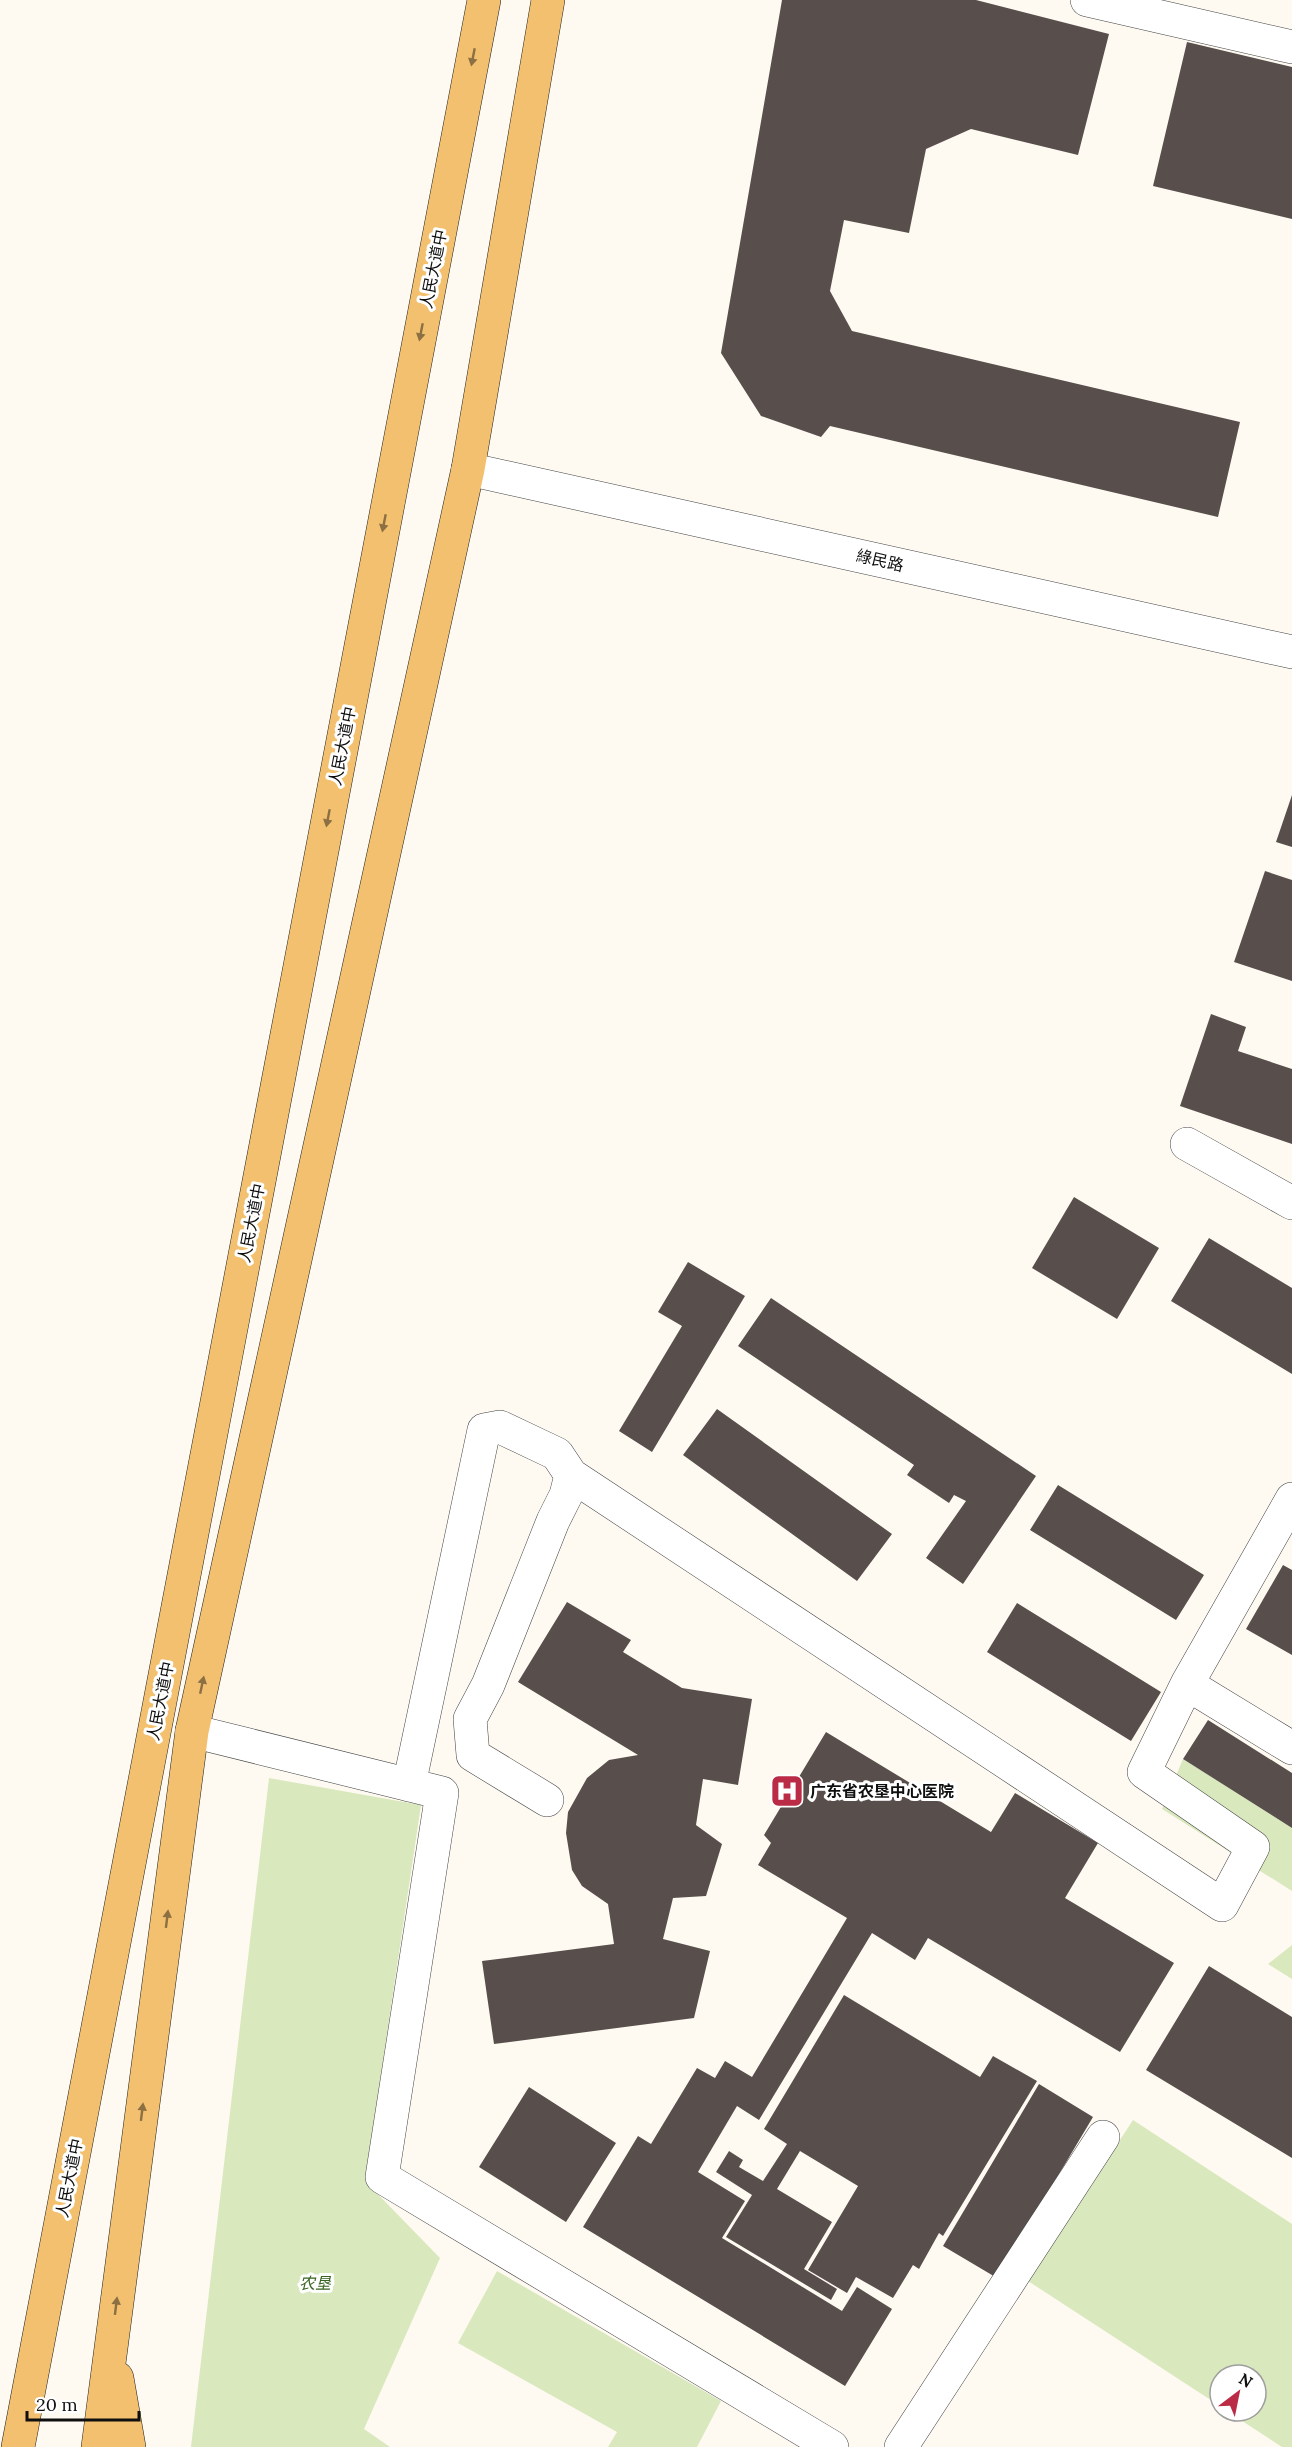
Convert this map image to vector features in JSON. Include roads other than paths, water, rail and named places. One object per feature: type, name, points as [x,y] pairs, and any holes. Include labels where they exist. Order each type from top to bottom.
[{"type":"main road","name":"人民大道中","points":[[18,2447],[484,0]]},
{"type":"main road","points":[[98,2447],[192,1731],[468,469],[548,0]]},
{"type":"main road","points":[[0,2431],[42,2319]]},
{"type":"main road","points":[[112,2342],[129,2447]]},
{"type":"street","points":[[1087,0],[1292,46]]},
{"type":"street","name":"綠民路","points":[[468,469],[1292,652]]},
{"type":"street","points":[[1187,1144],[1292,1203]]},
{"type":"street","points":[[409,1785],[484,1430],[500,1427],[557,1454],[571,1475],[1222,1905],[1253,1847],[1144,1772],[1187,1684],[1292,1499]]},
{"type":"street","points":[[547,1800],[473,1755],[470,1719],[488,1685],[553,1521],[566,1495],[571,1475]]},
{"type":"street","points":[[1187,1684],[1292,1748]]},
{"type":"street","points":[[192,1731],[442,1793],[382,2177],[832,2447]]},
{"type":"street","points":[[901,2447],[1103,2137]]},
{"type":"place","name":"广东省农垦中心医院","points":[[787,1791]]},
{"type":"park label","name":"农垦","points":[[315,2283]]}]
